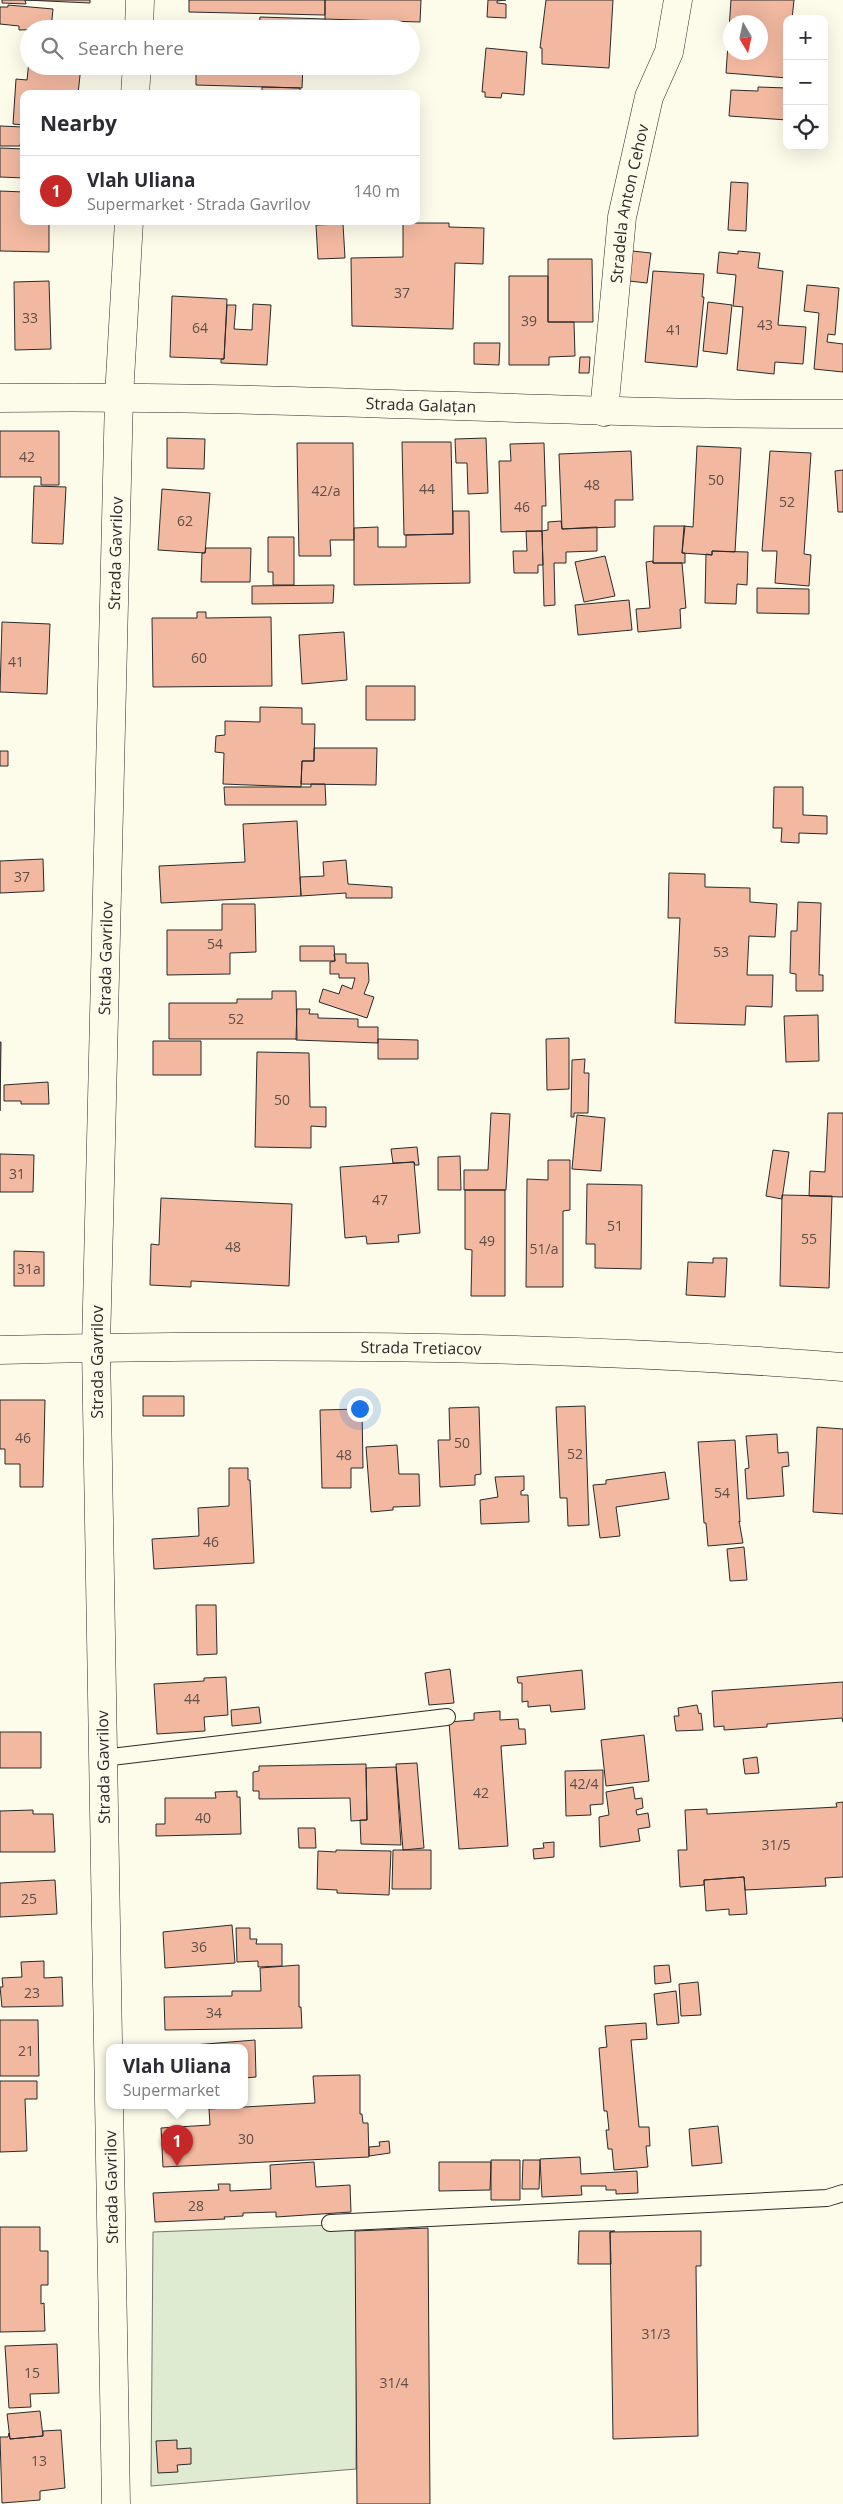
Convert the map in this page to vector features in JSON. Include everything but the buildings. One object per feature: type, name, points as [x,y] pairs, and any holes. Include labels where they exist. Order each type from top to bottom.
[{"type":"street","points":[[139,20],[140,0]]},
{"type":"street","name":"Stradela Anton Cehov","points":[[604,412],[622,217],[649,97],[669,52],[678,0]]},
{"type":"street","points":[[136,90],[137,75]]},
{"type":"street","name":"Strada Gavrilov","points":[[108,2044],[96,1347],[119,397],[129,225]]},
{"type":"street","name":"Strada Galațan","points":[[0,398],[119,397],[604,412],[843,414]]},
{"type":"street","name":"Strada Tretiacov","points":[[0,1350],[96,1347],[381,1347],[699,1356],[843,1367]]},
{"type":"street","name":"Strada Gavrilov","points":[[109,2109],[116,2504]]},
{"type":"lane","points":[[103,1758],[448,1717]]},
{"type":"lane","points":[[330,2223],[827,2198],[843,2192]]},
{"type":"green space","points":[[357,2224],[356,2469],[151,2486],[153,2232]]},
{"type":"place","name":"Vlah Uliana","points":[[177,2166]]}]
